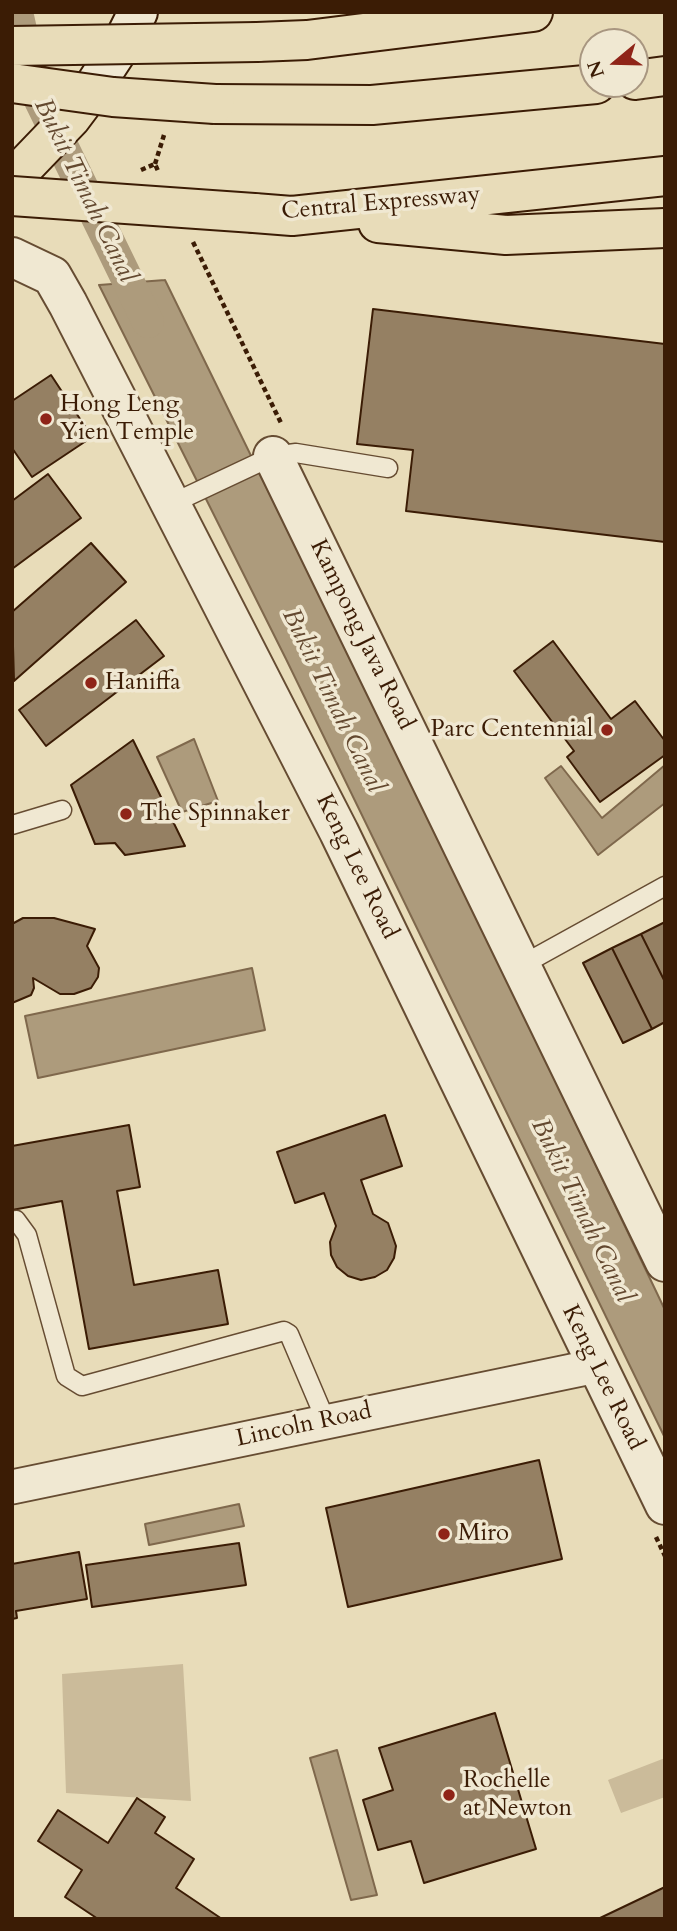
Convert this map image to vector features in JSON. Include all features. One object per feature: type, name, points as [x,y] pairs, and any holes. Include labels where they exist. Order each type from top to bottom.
[{"type":"main road","points":[[12,46],[307,40],[533,12]]},
{"type":"main road","points":[[12,83],[113,97],[215,104],[372,105],[579,86]]},
{"type":"main road","points":[[15,179],[80,106]]},
{"type":"main road","name":"Central Expressway","points":[[15,179],[292,216],[665,176]]},
{"type":"main road","points":[[292,216],[506,235],[665,228]]},
{"type":"street","points":[[80,106],[123,42],[138,12]]},
{"type":"street","name":"Keng Lee Road","points":[[12,257],[52,276],[172,504],[339,832],[665,1505]]},
{"type":"street","name":"Kampong Java Road","points":[[280,456],[665,1262]]},
{"type":"street","name":"Lincoln Road","points":[[13,1483],[596,1366]]},
{"type":"lane","points":[[172,504],[280,456],[388,468]]},
{"type":"lane","points":[[12,825],[62,810]]},
{"type":"lane","points":[[522,965],[665,886]]},
{"type":"lane","points":[[12,1221],[16,1220],[27,1235],[66,1376],[82,1386],[284,1331],[289,1334],[326,1421]]},
{"type":"path","points":[[131,175],[155,164],[161,177]]},
{"type":"path","points":[[191,240],[280,456]]},
{"type":"shaded area","points":[[183,1664],[191,1801],[66,1793],[62,1674]]},
{"type":"shaded area","points":[[665,1758],[665,1797],[621,1813],[608,1780]]},
{"type":"water","points":[[165,280],[489,942],[665,1310],[665,1438],[286,659],[99,285]]},
{"type":"water","points":[[194,739],[218,801],[182,812],[157,757]]},
{"type":"water","points":[[665,765],[665,803],[598,855],[545,778],[561,766],[602,818]]},
{"type":"water","points":[[252,968],[265,1030],[38,1078],[25,1016]]},
{"type":"water","points":[[239,1504],[244,1526],[149,1545],[145,1524]]},
{"type":"water","points":[[337,1750],[377,1895],[351,1900],[310,1758]]},
{"type":"building","points":[[373,309],[665,344],[665,542],[406,511],[413,450],[357,444]]},
{"type":"building","name":"Hong Leng Yien Temple","points":[[51,375],[92,437],[32,477],[12,448],[12,401]]},
{"type":"building","points":[[48,474],[81,518],[12,569],[12,501]]},
{"type":"building","points":[[91,543],[126,582],[14,681],[12,612]]},
{"type":"building","name":"Haniffa","points":[[136,620],[164,656],[46,746],[19,710]]},
{"type":"building","name":"Parc Centennial","points":[[553,641],[611,719],[635,701],[665,741],[665,755],[600,802],[567,757],[574,751],[514,671]]},
{"type":"building","name":"The Spinnaker","points":[[133,740],[185,846],[125,855],[115,843],[95,844],[71,785]]},
{"type":"building","points":[[23,918],[54,918],[95,929],[87,946],[99,968],[98,977],[91,988],[74,994],[60,994],[33,978],[34,988],[31,995],[12,1003],[12,924]]},
{"type":"building","points":[[665,922],[665,982],[641,934]]},
{"type":"building","points":[[641,934],[665,982],[665,1022],[652,1029],[612,948]]},
{"type":"building","points":[[612,948],[652,1029],[623,1043],[583,963]]},
{"type":"building","points":[[385,1115],[402,1166],[361,1180],[373,1214],[388,1223],[396,1246],[394,1258],[387,1270],[375,1277],[361,1280],[348,1276],[337,1267],[331,1255],[330,1242],[336,1226],[324,1193],[295,1203],[277,1152]]},
{"type":"building","points":[[129,1125],[140,1187],[117,1191],[134,1285],[218,1270],[228,1324],[89,1349],[62,1201],[12,1210],[12,1146]]},
{"type":"building","name":"Miro","points":[[539,1460],[562,1559],[348,1607],[326,1508]]},
{"type":"building","points":[[239,1543],[246,1585],[92,1607],[86,1565]]},
{"type":"building","points":[[79,1552],[87,1599],[16,1611],[17,1618],[12,1619],[12,1564]]},
{"type":"building","name":"Rochelle at Newton","points":[[495,1713],[536,1849],[424,1883],[411,1841],[378,1850],[363,1800],[393,1790],[379,1748]]},
{"type":"building","points":[[137,1798],[165,1817],[155,1833],[194,1859],[176,1888],[222,1919],[98,1919],[65,1897],[82,1870],[38,1841],[58,1810],[108,1843]]},
{"type":"building","points":[[665,1887],[665,1919],[598,1919]]},
{"type":"waterway","name":"Bukit Timah Canal","points":[[17,12],[34,88],[148,322]]},
{"type":"place","name":"Hong Leng Yien Temple","points":[[46,419]]},
{"type":"place","name":"Haniffa","points":[[91,683]]},
{"type":"place","name":"Parc Centennial","points":[[607,730]]},
{"type":"place","name":"The Spinnaker","points":[[126,814]]},
{"type":"place","name":"Miro","points":[[444,1534]]},
{"type":"place","name":"Rochelle at Newton","points":[[449,1795]]}]
